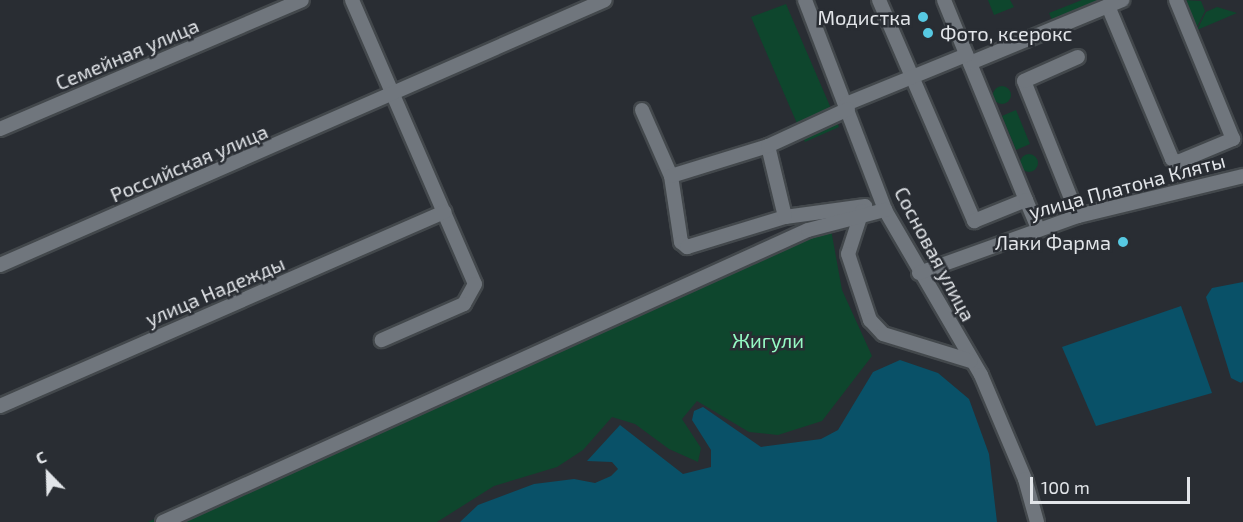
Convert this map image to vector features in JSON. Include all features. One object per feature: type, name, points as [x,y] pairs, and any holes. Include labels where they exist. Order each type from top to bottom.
[{"type":"street","name":"Семейная улица","points":[[0,129],[302,0]]},
{"type":"street","points":[[352,0],[445,212],[475,291],[464,304],[382,340]]},
{"type":"street","name":"Российская улица","points":[[0,265],[394,96],[605,0]]},
{"type":"street","name":"Сосновая улица","points":[[806,0],[885,210],[971,361],[1025,479],[1037,522]]},
{"type":"street","points":[[879,0],[971,221],[1026,200]]},
{"type":"street","points":[[944,0],[1038,228]]},
{"type":"street","points":[[671,177],[768,146],[911,78],[968,59],[1122,0]]},
{"type":"street","points":[[1108,6],[1172,159],[1178,162],[1233,139],[1176,0]]},
{"type":"street","points":[[1078,57],[1024,81],[1078,216]]},
{"type":"street","points":[[642,110],[671,177],[681,242],[687,247],[785,217],[885,210]]},
{"type":"street","points":[[768,146],[785,217]]},
{"type":"street","name":"улица Платона Кляты","points":[[919,273],[1038,228],[1078,216],[1243,176]]},
{"type":"street","points":[[876,184],[863,211],[848,254],[870,320],[883,334],[971,361]]},
{"type":"street","points":[[163,522],[590,325],[807,230],[863,211]]},
{"type":"street","name":"улица Надежды","points":[[0,404],[445,212]]},
{"type":"green space","points":[[988,0],[1010,0],[1014,7],[994,15]]},
{"type":"green space","points":[[1082,0],[1100,0],[1052,20],[1049,13]]},
{"type":"green space","points":[[1182,0],[1201,1],[1205,11],[1195,31]]},
{"type":"green space","points":[[786,4],[839,127],[805,142],[751,17]]},
{"type":"green space","points":[[1217,7],[1237,13],[1197,30],[1206,12]]},
{"type":"green space","points":[[1002,86],[1008,89],[1011,95],[1008,101],[1002,104],[996,101],[993,95],[996,89]]},
{"type":"green space","points":[[1016,110],[1030,144],[1016,150],[1002,116]]},
{"type":"green space","points":[[1029,154],[1035,157],[1038,163],[1035,169],[1029,172],[1023,169],[1020,163],[1023,157]]},
{"type":"green space","name":"Жигули","points":[[830,224],[842,290],[872,356],[822,421],[778,435],[749,432],[697,401],[682,419],[701,448],[698,462],[669,449],[635,424],[612,417],[583,450],[557,467],[494,486],[437,522],[148,522]]},
{"type":"water","points":[[1243,282],[1243,381],[1241,383],[1231,378],[1206,297],[1212,288]]},
{"type":"water","points":[[1181,306],[1212,393],[1096,426],[1062,347]]},
{"type":"water","points":[[900,360],[938,373],[969,399],[989,454],[997,522],[460,522],[478,505],[534,484],[574,479],[595,483],[611,476],[618,469],[612,462],[587,461],[620,425],[683,474],[711,467],[711,450],[692,420],[694,411],[703,407],[761,447],[821,439],[838,430],[873,372]]},
{"type":"place","name":"Модистка","points":[[923,17]]},
{"type":"place","name":"Фото, ксерокс","points":[[928,33]]},
{"type":"place","name":"Лаки Фарма","points":[[1123,242]]}]
